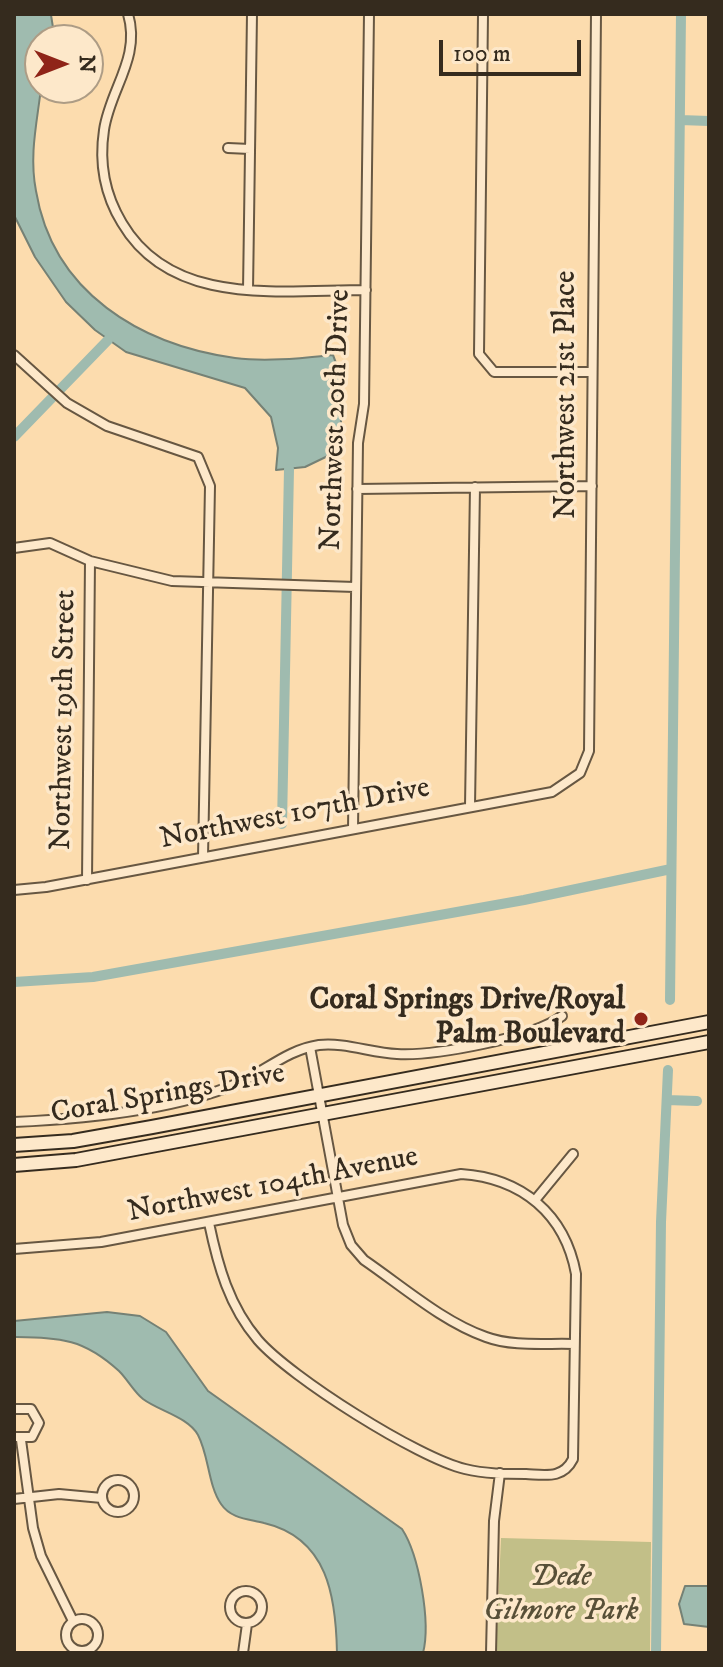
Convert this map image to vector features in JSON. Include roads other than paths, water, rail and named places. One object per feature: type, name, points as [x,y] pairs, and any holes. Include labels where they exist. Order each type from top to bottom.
[{"type":"main road","name":"Coral Springs Drive","points":[[14,1145],[89,1138],[709,1022]]},
{"type":"main road","name":"Coral Springs Drive","points":[[14,1165],[76,1160],[709,1042]]},
{"type":"street","points":[[128,14],[131,52],[127,69],[110,105],[102,155],[104,183],[114,210],[130,237],[167,271],[194,282],[248,290],[366,290]]},
{"type":"street","points":[[248,290],[252,14]]},
{"type":"street","name":"Northwest 20th Drive","points":[[353,829],[355,587],[358,443],[364,404],[369,14]]},
{"type":"street","points":[[483,14],[479,354],[485,365],[494,372],[592,372]]},
{"type":"street","name":"Northwest 21st Place","points":[[580,773],[589,751],[596,14]]},
{"type":"street","points":[[228,148],[250,149]]},
{"type":"street","points":[[14,355],[67,403],[107,426],[198,457],[210,486],[203,857]]},
{"type":"street","points":[[357,489],[592,486]]},
{"type":"street","points":[[470,806],[475,487]]},
{"type":"street","points":[[14,548],[50,543],[90,561],[172,581],[355,587]]},
{"type":"street","name":"Northwest 19th Street","points":[[87,880],[90,561]]},
{"type":"street","name":"Northwest 107th Drive","points":[[14,890],[87,880],[552,792],[580,773]]},
{"type":"street","points":[[14,1122],[131,1110],[193,1096],[236,1084],[280,1058],[323,1044],[417,1054],[527,1034],[546,1028],[562,1016]]},
{"type":"street","points":[[310,1047],[343,1225],[351,1245],[364,1260],[467,1329],[511,1343],[574,1344]]},
{"type":"street","points":[[209,1223],[220,1273],[235,1308],[259,1341],[289,1368],[398,1439],[435,1458],[465,1469],[557,1475],[568,1470],[573,1459],[573,1259],[557,1222],[536,1199],[573,1154]]},
{"type":"street","name":"Northwest 104th Avenue","points":[[14,1249],[101,1242],[461,1174],[488,1176],[536,1199]]},
{"type":"street","points":[[14,1409],[26,1407],[38,1417],[36,1433],[18,1438],[41,1556],[73,1621]]},
{"type":"street","points":[[491,1653],[494,1521],[500,1473]]},
{"type":"street","points":[[113,1480],[129,1483],[134,1492],[133,1503],[121,1512],[107,1508],[102,1498],[104,1488],[113,1480]]},
{"type":"street","points":[[14,1499],[59,1494],[102,1498]]},
{"type":"street","points":[[243,1653],[247,1624],[260,1615],[262,1605],[253,1592],[242,1591],[233,1597],[229,1607],[236,1621],[247,1624]]},
{"type":"street","points":[[84,1619],[94,1623],[98,1639],[93,1648],[78,1651],[69,1645],[67,1630],[73,1621],[84,1619]]},
{"type":"waterway","points":[[670,1000],[681,14]]},
{"type":"waterway","points":[[680,120],[709,121]]},
{"type":"waterway","points":[[14,437],[108,340]]},
{"type":"waterway","points":[[282,824],[289,469]]},
{"type":"waterway","points":[[14,982],[93,977],[524,900],[671,869]]},
{"type":"waterway","points":[[656,1653],[661,1222],[668,1070]]},
{"type":"waterway","points":[[667,1100],[697,1101]]},
{"type":"place","name":"Coral Springs Drive/Royal Palm Boulevard","points":[[641,1019]]},
{"type":"park label","name":"Dede Gilmore Park","points":[[561,1596]]}]
